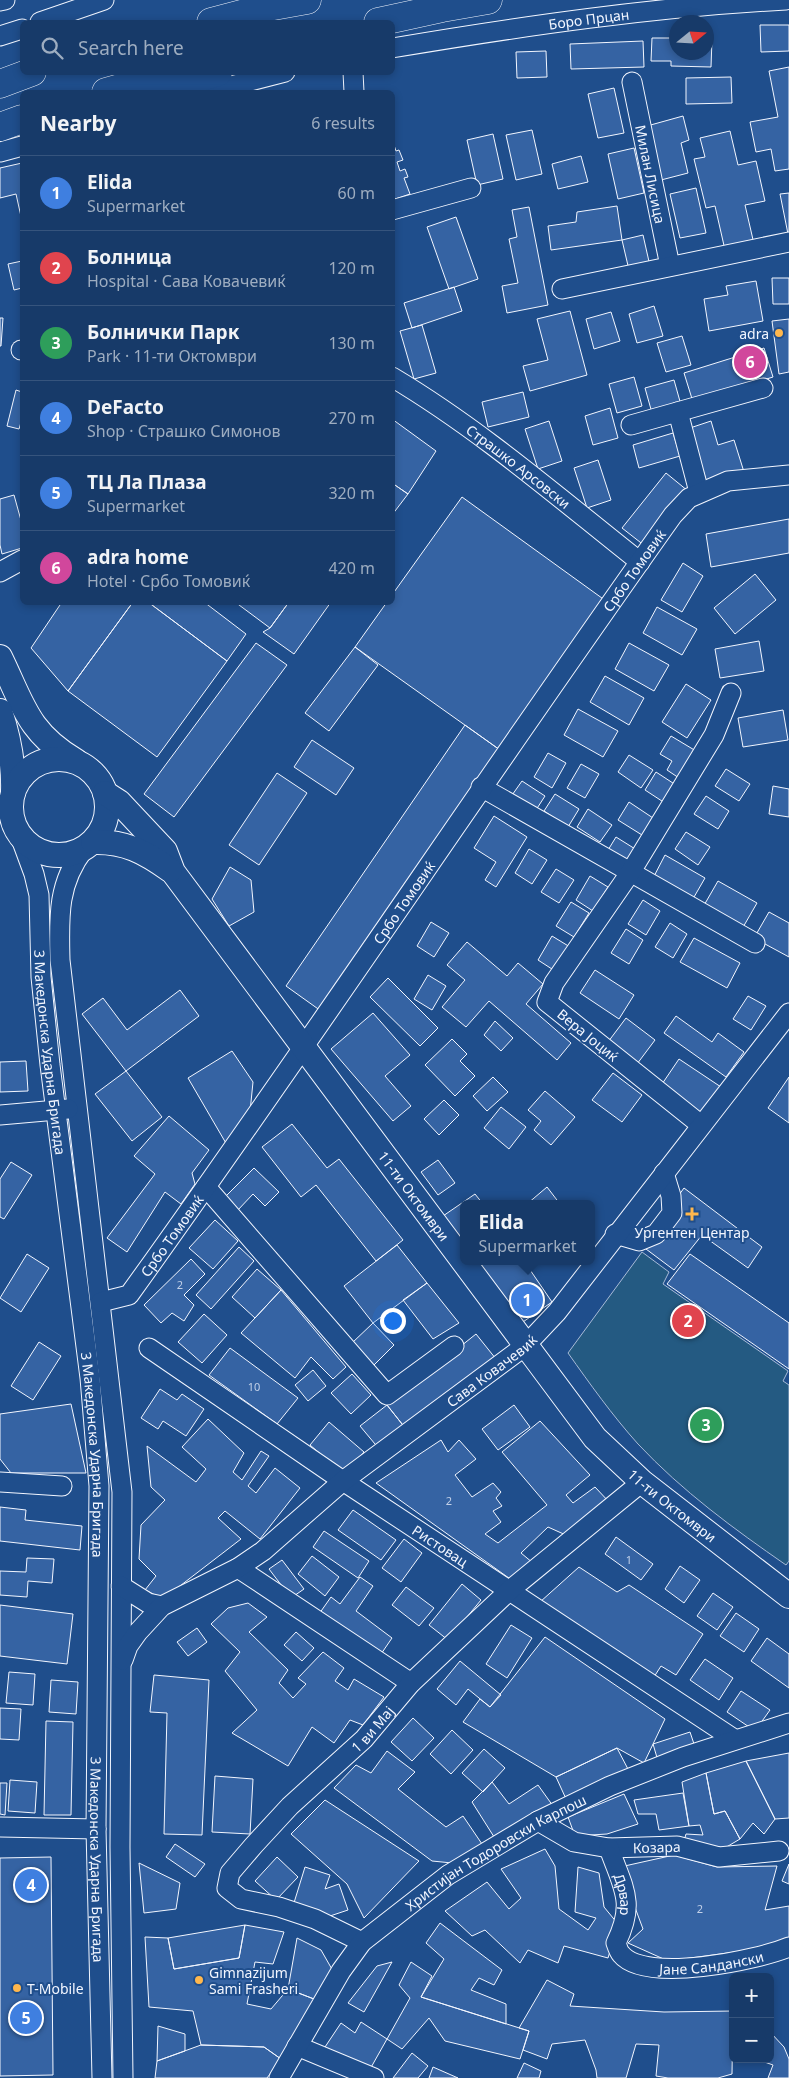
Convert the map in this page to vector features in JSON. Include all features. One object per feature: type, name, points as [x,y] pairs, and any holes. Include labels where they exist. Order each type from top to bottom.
[{"type":"highway","points":[[219,20],[268,7],[307,0]]},
{"type":"highway","points":[[387,20],[488,0]]},
{"type":"highway","points":[[395,28],[442,8]]},
{"type":"highway","points":[[0,80],[20,74]]},
{"type":"highway","points":[[0,84],[24,75]]},
{"type":"highway","points":[[113,90],[166,75]]},
{"type":"highway","points":[[167,90],[229,83]]},
{"type":"highway","points":[[0,127],[20,119]]},
{"type":"highway","points":[[0,140],[20,134]]},
{"type":"main road","points":[[0,657],[32,724],[45,739],[96,775],[105,793],[108,806],[106,819],[101,832],[88,846],[73,854],[50,855],[38,851],[20,836],[12,815],[14,770],[12,752],[0,711]]},
{"type":"main road","points":[[13,792],[18,781],[35,765],[57,759],[79,763]]},
{"type":"main road","points":[[105,793],[119,802],[165,851],[173,872]]},
{"type":"main road","points":[[88,846],[122,843],[146,853],[173,872]]},
{"type":"main road","name":"11-ти Октомври","points":[[173,872],[460,1259]]},
{"type":"main road","name":"11-ти Октомври","points":[[465,1265],[595,1438],[642,1482],[789,1596]]},
{"type":"street","points":[[0,1],[5,0]]},
{"type":"street","points":[[46,20],[104,0]]},
{"type":"street","name":"Боро Прцан","points":[[395,48],[536,24],[706,4],[786,0]]},
{"type":"street","points":[[0,36],[20,29]]},
{"type":"street","points":[[213,90],[229,83],[269,75]]},
{"type":"street","points":[[353,75],[354,90]]},
{"type":"street","name":"Милан Лисица","points":[[632,82],[670,266]]},
{"type":"street","points":[[0,152],[20,147]]},
{"type":"street","points":[[395,209],[471,188]]},
{"type":"street","points":[[562,289],[789,242]]},
{"type":"street","name":"Страшко Арсовски","points":[[395,379],[425,396],[479,435],[640,562]]},
{"type":"street","points":[[631,425],[763,388]]},
{"type":"street","points":[[678,412],[699,492]]},
{"type":"street","name":"Србо Томовиќ","points":[[101,1302],[128,1295],[304,1049],[481,787],[673,515],[689,498],[699,492],[728,481],[789,475]]},
{"type":"street","points":[[0,572],[20,561]]},
{"type":"street","name":"Вера Јоциќ","points":[[701,1125],[547,1002],[554,983],[630,873],[714,735],[731,692]]},
{"type":"street","points":[[481,787],[755,944]]},
{"type":"street","name":"3 Македонска Ударна Бригада","points":[[20,836],[34,874],[39,895],[41,976],[55,1111],[88,1368],[99,1486],[96,1829],[102,2078]]},
{"type":"street","name":"3 Македонска Ударна Бригада","points":[[88,846],[67,875],[60,913],[60,960],[122,1492],[120,1848],[123,2078]]},
{"type":"street","name":"Сава Ковачевиќ","points":[[595,1261],[701,1125],[785,1025]]},
{"type":"street","points":[[0,1114],[76,1108]]},
{"type":"street","points":[[615,1234],[639,1242],[656,1234],[672,1213],[671,1196],[664,1173]]},
{"type":"street","points":[[206,1187],[387,1394],[454,1346]]},
{"type":"street","name":"Сава Ковачевиќ","points":[[162,1606],[238,1568],[263,1551],[343,1481],[525,1346],[557,1312],[592,1265]]},
{"type":"street","name":"Ристовац","points":[[149,1348],[343,1481],[734,1739]]},
{"type":"street","points":[[0,1482],[62,1486]]},
{"type":"street","name":"1 ви Мај","points":[[362,1942],[315,1919],[279,1906],[241,1899],[227,1888],[230,1873],[290,1806],[364,1739],[412,1683],[510,1590],[642,1482]]},
{"type":"street","points":[[238,1568],[412,1683]]},
{"type":"street","points":[[121,1586],[142,1600],[162,1606],[138,1632],[128,1646],[121,1663]]},
{"type":"street","name":"Христијан Тодоровски Карпош","points":[[279,2078],[341,1971],[362,1942],[448,1875],[538,1821],[610,1786],[734,1739],[789,1723]]},
{"type":"street","name":"Козара","points":[[538,1821],[574,1842],[609,1848],[677,1846],[720,1857],[779,1850]]},
{"type":"street","points":[[0,1827],[96,1829]]},
{"type":"street","name":"Дрвар","points":[[609,1848],[628,1903],[626,1923],[616,1943],[621,1954],[633,1962]]},
{"type":"street","name":"Јане Сандански","points":[[633,1962],[655,1967],[679,1969],[725,1964],[772,1954],[789,1947]]},
{"type":"street","points":[[297,2046],[374,2078]]},
{"type":"shaded area","points":[[642,1252],[669,1272],[663,1284],[788,1371],[783,1381],[789,1385],[789,1561],[786,1565],[709,1509],[672,1478],[619,1422],[568,1353]]},
{"type":"building","points":[[760,25],[789,25],[789,51],[761,52]]},
{"type":"building","points":[[652,38],[669,38],[669,60],[711,60],[711,67],[671,66],[671,61],[651,61]]},
{"type":"building","points":[[643,41],[644,67],[571,69],[570,44]]},
{"type":"building","points":[[546,51],[547,77],[517,78],[516,52]]},
{"type":"building","points":[[789,67],[789,169],[775,171],[771,149],[756,152],[750,122],[778,117],[769,71]]},
{"type":"building","points":[[731,77],[732,103],[686,104],[686,78]]},
{"type":"building","points":[[614,88],[624,133],[598,138],[588,94]]},
{"type":"building","points":[[683,116],[689,140],[681,143],[688,173],[661,180],[647,126]]},
{"type":"building","points":[[532,130],[542,174],[516,180],[506,135]]},
{"type":"building","points":[[730,131],[738,165],[756,161],[765,201],[745,205],[754,244],[725,250],[715,206],[706,208],[694,159],[705,157],[700,138]]},
{"type":"building","points":[[493,134],[503,179],[477,185],[467,140]]},
{"type":"building","points":[[395,148],[396,151],[399,150],[403,160],[397,162],[400,171],[405,169],[408,177],[404,178],[410,194],[395,199]]},
{"type":"building","points":[[634,148],[644,193],[618,199],[608,154]]},
{"type":"building","points":[[581,156],[588,182],[558,189],[552,164]]},
{"type":"building","points":[[20,163],[20,212],[16,194],[0,198],[0,168]]},
{"type":"building","points":[[696,188],[706,233],[680,238],[670,194]]},
{"type":"building","points":[[789,193],[789,239],[780,194]]},
{"type":"building","points":[[617,206],[622,240],[551,250],[548,226],[576,222],[577,212]]},
{"type":"building","points":[[529,207],[548,305],[507,313],[502,286],[518,283],[509,239],[517,237],[512,210]]},
{"type":"building","points":[[456,217],[478,279],[449,289],[427,227]]},
{"type":"building","points":[[643,235],[650,266],[629,270],[622,240]]},
{"type":"building","points":[[20,261],[20,288],[14,290],[8,264]]},
{"type":"building","points":[[772,278],[789,278],[789,304],[773,304]]},
{"type":"building","points":[[756,281],[763,321],[709,331],[704,299],[728,295],[726,286]]},
{"type":"building","points":[[454,287],[462,311],[412,328],[404,303]]},
{"type":"building","points":[[654,306],[663,336],[637,343],[629,314]]},
{"type":"building","points":[[570,311],[587,375],[530,391],[523,366],[548,360],[537,319]]},
{"type":"building","points":[[611,312],[620,341],[594,349],[586,319]]},
{"type":"building","points":[[0,318],[3,318],[1,346],[0,346]]},
{"type":"building","points":[[789,319],[789,372],[779,374],[772,321]]},
{"type":"building","points":[[422,325],[436,373],[414,379],[400,331]]},
{"type":"building","points":[[682,336],[691,365],[666,372],[657,343]]},
{"type":"building","points":[[764,348],[773,377],[693,402],[684,373]]},
{"type":"building","points":[[634,377],[642,406],[617,413],[609,384]]},
{"type":"building","points":[[674,380],[681,405],[652,413],[645,388]]},
{"type":"building","points":[[16,390],[20,391],[20,426],[19,429],[7,426]]},
{"type":"building","points":[[523,392],[529,417],[488,427],[482,402]]},
{"type":"building","points":[[610,408],[618,438],[593,445],[585,416]]},
{"type":"building","points":[[395,421],[436,451],[408,494],[395,485]]},
{"type":"building","points":[[549,421],[562,461],[538,469],[525,429]]},
{"type":"building","points":[[711,421],[718,445],[734,440],[744,472],[707,483],[690,428]]},
{"type":"building","points":[[673,433],[680,456],[639,468],[633,445]]},
{"type":"building","points":[[598,460],[611,500],[587,508],[574,468]]},
{"type":"building","points":[[666,473],[688,491],[645,546],[622,528]]},
{"type":"building","points":[[395,485],[408,494],[395,511]]},
{"type":"building","points":[[14,495],[20,517],[20,549],[2,554],[0,545],[0,499]]},
{"type":"building","points":[[462,497],[606,601],[500,750],[355,647],[385,605],[395,605],[395,591]]},
{"type":"building","points":[[789,519],[789,553],[711,567],[706,534]]},
{"type":"building","points":[[683,563],[703,576],[682,612],[661,600]]},
{"type":"building","points":[[755,574],[776,600],[735,634],[714,608]]},
{"type":"building","points":[[60,605],[131,605],[68,691],[31,648]]},
{"type":"building","points":[[131,605],[152,605],[227,661],[157,757],[68,691]]},
{"type":"building","points":[[152,605],[208,605],[246,634],[227,661]]},
{"type":"building","points":[[239,605],[287,605],[270,628]]},
{"type":"building","points":[[287,605],[329,605],[294,654],[263,632],[270,628]]},
{"type":"building","points":[[657,607],[697,629],[682,655],[643,633]]},
{"type":"building","points":[[759,641],[764,671],[720,678],[715,649]]},
{"type":"building","points":[[256,643],[287,665],[174,817],[144,794]]},
{"type":"building","points":[[629,643],[669,665],[654,691],[615,669]]},
{"type":"building","points":[[355,647],[378,665],[329,731],[305,713]]},
{"type":"building","points":[[605,676],[644,698],[629,725],[590,702]]},
{"type":"building","points":[[686,684],[711,700],[687,738],[662,722]]},
{"type":"building","points":[[578,709],[618,731],[603,757],[564,735]]},
{"type":"building","points":[[783,710],[788,740],[743,747],[738,718]]},
{"type":"building","points":[[465,725],[500,750],[321,1011],[286,986]]},
{"type":"building","points":[[671,736],[696,751],[679,778],[667,770],[672,761],[660,754]]},
{"type":"building","points":[[312,740],[354,768],[336,795],[294,767]]},
{"type":"building","points":[[548,753],[566,763],[552,788],[534,777]]},
{"type":"building","points":[[629,755],[653,770],[641,788],[618,772]]},
{"type":"building","points":[[581,764],[599,774],[585,798],[567,788]]},
{"type":"building","points":[[726,769],[750,784],[739,801],[715,786]]},
{"type":"building","points":[[656,772],[679,787],[668,805],[645,790]]},
{"type":"building","points":[[277,773],[307,793],[259,865],[229,845]]},
{"type":"building","points":[[522,781],[545,796],[534,813],[510,798]]},
{"type":"building","points":[[773,786],[789,789],[789,817],[769,814]]},
{"type":"building","points":[[555,794],[579,809],[568,827],[544,811]]},
{"type":"building","points":[[706,796],[729,811],[718,829],[694,814]]},
{"type":"building","points":[[629,802],[653,818],[642,835],[618,820]]},
{"type":"building","points":[[588,809],[612,825],[600,842],[577,827]]},
{"type":"building","points":[[494,816],[527,837],[496,887],[485,880],[496,862],[474,848]]},
{"type":"building","points":[[686,832],[710,847],[698,865],[675,849]]},
{"type":"building","points":[[616,837],[640,852],[628,870],[605,855]]},
{"type":"building","points":[[529,849],[547,860],[532,884],[515,873]]},
{"type":"building","points":[[665,855],[705,878],[690,904],[651,882]]},
{"type":"building","points":[[230,867],[251,880],[254,912],[229,926],[212,899]]},
{"type":"building","points":[[556,869],[574,880],[559,903],[541,892]]},
{"type":"building","points":[[590,876],[608,887],[593,911],[576,900]]},
{"type":"building","points":[[718,881],[757,903],[742,929],[703,907]]},
{"type":"building","points":[[643,900],[660,911],[646,935],[628,924]]},
{"type":"building","points":[[571,902],[589,913],[574,937],[556,926]]},
{"type":"building","points":[[769,912],[789,923],[789,957],[754,938]]},
{"type":"building","points":[[431,922],[449,933],[434,957],[417,946]]},
{"type":"building","points":[[670,923],[687,934],[673,958],[655,947]]},
{"type":"building","points":[[626,929],[643,940],[629,964],[611,953]]},
{"type":"building","points":[[552,936],[570,947],[555,971],[538,960]]},
{"type":"building","points":[[694,938],[740,963],[727,988],[680,962]]},
{"type":"building","points":[[467,942],[507,976],[518,963],[543,984],[526,1004],[571,1043],[557,1060],[489,1001],[466,1027],[442,1007],[465,980],[447,965]]},
{"type":"building","points":[[595,970],[634,995],[619,1019],[580,993]]},
{"type":"building","points":[[428,975],[446,986],[432,1010],[414,999]]},
{"type":"building","points":[[388,978],[438,1028],[420,1046],[370,997]]},
{"type":"building","points":[[180,990],[199,1016],[126,1071],[82,1014],[103,998],[127,1030]]},
{"type":"building","points":[[748,996],[766,1006],[751,1030],[733,1019]]},
{"type":"building","points":[[373,1013],[410,1055],[385,1076],[411,1106],[393,1121],[331,1049]]},
{"type":"building","points":[[676,1016],[712,1042],[718,1033],[744,1052],[726,1077],[664,1033]]},
{"type":"building","points":[[626,1018],[655,1040],[634,1068],[605,1046]]},
{"type":"building","points":[[495,1021],[513,1038],[501,1051],[484,1035]]},
{"type":"building","points":[[452,1039],[467,1054],[460,1061],[475,1076],[455,1096],[425,1065]]},
{"type":"building","points":[[232,1051],[253,1082],[250,1112],[227,1145],[188,1078]]},
{"type":"building","points":[[679,1059],[721,1087],[702,1115],[660,1087]]},
{"type":"building","points":[[26,1061],[28,1091],[0,1092],[0,1062]]},
{"type":"building","points":[[126,1071],[162,1117],[132,1141],[95,1094]]},
{"type":"building","points":[[613,1073],[642,1095],[622,1122],[592,1100]]},
{"type":"building","points":[[493,1077],[508,1092],[487,1111],[473,1096]]},
{"type":"building","points":[[789,1077],[789,1123],[768,1108]]},
{"type":"building","points":[[545,1091],[575,1117],[551,1145],[534,1130],[541,1121],[528,1110]]},
{"type":"building","points":[[444,1100],[459,1115],[439,1135],[424,1119]]},
{"type":"building","points":[[501,1107],[526,1127],[509,1149],[484,1128]]},
{"type":"building","points":[[169,1116],[209,1150],[192,1173],[195,1184],[181,1204],[165,1192],[127,1252],[107,1238],[155,1174],[134,1156]]},
{"type":"building","points":[[292,1124],[327,1168],[339,1159],[403,1240],[376,1261],[316,1185],[301,1197],[262,1147]]},
{"type":"building","points":[[438,1160],[455,1183],[438,1195],[421,1172]]},
{"type":"building","points":[[11,1162],[32,1175],[4,1219],[0,1217],[0,1179]]},
{"type":"building","points":[[254,1168],[279,1192],[265,1206],[253,1194],[237,1211],[224,1198]]},
{"type":"building","points":[[547,1187],[557,1200],[532,1200]]},
{"type":"building","name":"Ургентен Центар","points":[[684,1188],[762,1247],[748,1268],[702,1235],[674,1270],[642,1246]]},
{"type":"building","points":[[475,1194],[480,1200],[466,1200]]},
{"type":"building","points":[[460,1204],[460,1240],[443,1216]]},
{"type":"building","points":[[215,1220],[238,1241],[213,1269],[189,1248]]},
{"type":"building","points":[[397,1245],[427,1283],[373,1323],[344,1286]]},
{"type":"building","points":[[239,1247],[254,1261],[211,1309],[196,1295]]},
{"type":"building","points":[[27,1254],[49,1268],[21,1312],[0,1298]]},
{"type":"building","points":[[690,1254],[789,1323],[789,1369],[667,1284]]},
{"type":"building","points":[[191,1259],[205,1274],[184,1295],[194,1305],[184,1321],[172,1313],[161,1323],[144,1305]]},
{"type":"building","points":[[478,1265],[527,1265],[552,1302],[520,1324]]},
{"type":"building","points":[[257,1269],[281,1290],[255,1318],[232,1297]]},
{"type":"building","points":[[427,1283],[459,1323],[433,1339],[403,1300]]},
{"type":"building","points":[[281,1290],[346,1367],[333,1379],[311,1357],[295,1378],[241,1333]]},
{"type":"building","points":[[204,1314],[227,1335],[202,1363],[178,1342]]},
{"type":"building","points":[[373,1323],[394,1345],[374,1365],[352,1343]]},
{"type":"building","points":[[476,1334],[496,1359],[406,1429],[387,1405]]},
{"type":"building","points":[[39,1342],[61,1356],[33,1400],[11,1386]]},
{"type":"building","points":[[230,1348],[298,1398],[277,1424],[209,1375]]},
{"type":"building","points":[[313,1370],[326,1386],[308,1401],[295,1385]]},
{"type":"building","points":[[352,1374],[371,1395],[351,1414],[331,1393]]},
{"type":"building","points":[[160,1389],[177,1400],[182,1394],[204,1409],[186,1436],[163,1421],[158,1429],[141,1418]]},
{"type":"building","points":[[71,1404],[86,1473],[11,1473],[0,1459],[0,1414]]},
{"type":"building","points":[[387,1405],[406,1429],[380,1450],[360,1426]]},
{"type":"building","points":[[514,1405],[530,1427],[498,1450],[482,1429]]},
{"type":"building","points":[[208,1419],[244,1453],[233,1472],[242,1480],[261,1451],[269,1456],[248,1486],[256,1493],[275,1468],[300,1488],[260,1539],[225,1511],[218,1518],[241,1539],[163,1599],[145,1590],[156,1576],[139,1559],[141,1525],[165,1500],[151,1487],[147,1446],[196,1482],[206,1469],[182,1447]]},
{"type":"building","points":[[540,1421],[590,1475],[566,1495],[573,1503],[595,1487],[610,1503],[568,1536],[548,1527],[521,1553],[533,1563],[513,1581],[376,1483],[441,1440],[448,1452],[459,1440],[476,1459],[455,1475],[472,1497],[493,1483],[501,1492],[496,1498],[502,1506],[493,1511],[501,1522],[485,1534],[498,1543],[547,1505],[502,1452]]},
{"type":"building","points":[[329,1422],[364,1452],[345,1475],[310,1445]]},
{"type":"building","points":[[0,1507],[26,1510],[25,1520],[82,1526],[80,1550],[0,1541]]},
{"type":"building","points":[[353,1510],[396,1540],[381,1560],[338,1530]]},
{"type":"building","points":[[324,1531],[369,1561],[358,1578],[313,1547]]},
{"type":"building","points":[[616,1537],[653,1564],[641,1580],[605,1554]]},
{"type":"building","points":[[404,1539],[422,1553],[401,1582],[382,1568]]},
{"type":"building","points":[[312,1556],[339,1577],[325,1596],[298,1574]]},
{"type":"building","points":[[27,1558],[54,1559],[52,1583],[28,1581],[27,1597],[0,1595],[0,1571],[26,1572]]},
{"type":"building","points":[[282,1560],[304,1589],[291,1598],[269,1569]]},
{"type":"building","points":[[680,1566],[700,1580],[684,1603],[665,1589]]},
{"type":"building","points":[[579,1567],[617,1592],[629,1585],[703,1634],[676,1675],[661,1666],[654,1677],[540,1602]]},
{"type":"building","points":[[360,1577],[373,1586],[356,1611],[392,1638],[379,1657],[319,1614],[331,1597],[340,1604]]},
{"type":"building","points":[[462,1584],[481,1600],[448,1640],[429,1625]]},
{"type":"building","points":[[406,1587],[434,1608],[419,1626],[392,1605]]},
{"type":"building","points":[[713,1593],[733,1607],[717,1630],[697,1616]]},
{"type":"building","points":[[248,1603],[267,1617],[249,1632],[288,1670],[279,1683],[293,1698],[306,1684],[298,1678],[323,1652],[344,1668],[335,1681],[348,1690],[354,1679],[384,1697],[363,1725],[350,1720],[334,1743],[312,1727],[288,1766],[232,1733],[257,1710],[225,1671],[240,1652],[211,1624],[228,1608]]},
{"type":"building","points":[[0,1605],[73,1614],[67,1664],[0,1656]]},
{"type":"building","points":[[736,1613],[759,1629],[744,1652],[720,1636]]},
{"type":"building","points":[[511,1625],[532,1638],[507,1678],[486,1664]]},
{"type":"building","points":[[197,1628],[207,1642],[188,1656],[177,1642]]},
{"type":"building","points":[[296,1632],[314,1648],[302,1661],[284,1645]]},
{"type":"building","points":[[545,1637],[665,1719],[644,1763],[617,1748],[556,1777],[463,1722],[480,1699],[490,1707]]},
{"type":"building","points":[[767,1638],[789,1654],[789,1688],[751,1661]]},
{"type":"building","points":[[705,1659],[733,1678],[719,1700],[690,1680]]},
{"type":"building","points":[[460,1661],[501,1695],[490,1707],[468,1689],[456,1705],[437,1689]]},
{"type":"building","points":[[9,1672],[35,1674],[33,1705],[6,1703]]},
{"type":"building","points":[[154,1675],[209,1680],[202,1835],[164,1834],[167,1713],[150,1712]]},
{"type":"building","points":[[51,1680],[78,1682],[76,1714],[49,1712]]},
{"type":"building","points":[[741,1691],[770,1710],[755,1731],[727,1712]]},
{"type":"building","points":[[0,1708],[21,1709],[19,1740],[0,1739]]},
{"type":"building","points":[[413,1718],[434,1738],[412,1761],[391,1742]]},
{"type":"building","points":[[46,1721],[73,1722],[71,1815],[44,1815]]},
{"type":"building","points":[[452,1730],[473,1750],[451,1774],[430,1754]]},
{"type":"building","points":[[690,1732],[696,1750],[658,1761],[653,1744]]},
{"type":"building","points":[[617,1748],[629,1771],[567,1801],[556,1777]]},
{"type":"building","points":[[484,1749],[505,1768],[483,1792],[462,1773]]},
{"type":"building","points":[[387,1751],[415,1772],[398,1789],[446,1827],[463,1816],[482,1844],[452,1863],[432,1861],[334,1788],[356,1765],[371,1773]]},
{"type":"building","points":[[789,1753],[789,1818],[775,1819],[746,1761]]},
{"type":"building","points":[[746,1761],[775,1819],[764,1834],[753,1823],[740,1839],[725,1811],[714,1814],[706,1773]]},
{"type":"building","points":[[706,1773],[714,1814],[725,1811],[740,1839],[718,1852],[684,1841],[686,1834],[703,1835],[700,1825],[689,1826],[682,1782]]},
{"type":"building","points":[[215,1776],[253,1779],[250,1834],[212,1832]]},
{"type":"building","points":[[10,1780],[37,1782],[35,1813],[8,1811]]},
{"type":"building","points":[[492,1782],[509,1804],[538,1785],[553,1806],[496,1840],[472,1802]]},
{"type":"building","points":[[0,1783],[7,1783],[5,1815],[0,1814]]},
{"type":"building","points":[[683,1793],[689,1826],[659,1830],[656,1814],[638,1814],[634,1800]]},
{"type":"building","points":[[624,1794],[638,1824],[607,1834],[575,1836],[568,1817]]},
{"type":"building","points":[[325,1800],[419,1861],[364,1918],[347,1884],[291,1834]]},
{"type":"building","points":[[175,1844],[205,1864],[195,1877],[166,1857]]},
{"type":"building","points":[[545,1849],[555,1866],[559,1909],[588,1930],[596,1918],[575,1912],[578,1867],[599,1873],[604,1907],[618,1924],[608,1958],[564,1946],[558,1963],[528,1950],[520,1963],[485,1930],[472,1936],[445,1911],[487,1882],[509,1909],[521,1898],[501,1869]]},
{"type":"building","points":[[674,1855],[717,1867],[777,1866],[765,1910],[789,1906],[789,1940],[772,1947],[668,1961],[628,1943],[643,1929],[620,1867]]},
{"type":"building","points":[[51,1857],[53,2075],[0,2076],[0,1858]]},
{"type":"building","points":[[277,1857],[298,1877],[276,1900],[255,1881]]},
{"type":"building","points":[[139,1863],[180,1883],[176,1909],[144,1913]]},
{"type":"building","points":[[789,1864],[789,1884],[782,1881]]},
{"type":"building","points":[[305,1867],[330,1875],[325,1889],[339,1884],[348,1910],[327,1917],[293,1906]]},
{"type":"building","points":[[440,1923],[502,1970],[494,1985],[479,1978],[471,1990],[506,2004],[506,2024],[421,1997],[444,1959],[426,1943]]},
{"type":"building","points":[[245,1925],[284,1932],[273,1964],[255,1962],[247,2004],[271,2009],[288,1989],[314,1999],[281,2059],[264,2047],[201,2045],[193,2011],[149,2007],[145,1937],[168,1938],[174,1969],[239,1958]]},
{"type":"building","points":[[245,1925],[239,1958],[174,1969],[168,1938]]},
{"type":"building","points":[[297,1938],[321,1950],[333,1971],[314,1999],[288,1989]]},
{"type":"building","points":[[392,1962],[364,2012],[348,2003],[377,1966]]},
{"type":"building","points":[[411,1962],[432,1976],[421,1997],[529,2031],[520,2059],[445,2041],[429,2018],[402,2049],[387,2039],[410,1998],[399,1985]]},
{"type":"building","points":[[547,1980],[574,1994],[570,2006],[664,2012],[729,2011],[729,2063],[732,2063],[732,2074],[718,2078],[668,2078],[656,2076],[659,2045],[636,2044],[626,2078],[597,2078],[585,2040],[552,2044],[547,2059],[523,2050],[529,2031],[519,2028]]},
{"type":"building","points":[[361,2022],[387,2039],[369,2071],[323,2050],[341,2023],[355,2033]]},
{"type":"building","points":[[158,2026],[185,2034],[185,2051],[157,2061]]},
{"type":"building","points":[[774,2036],[784,2047],[789,2059],[789,2078],[768,2078],[773,2065],[767,2063],[774,2063]]},
{"type":"building","points":[[201,2045],[264,2047],[281,2059],[267,2078],[155,2078],[157,2061]]},
{"type":"building","points":[[412,2053],[428,2066],[418,2078],[393,2078]]},
{"type":"building","points":[[524,2063],[541,2071],[539,2078],[517,2078]]},
{"type":"building","points":[[433,2067],[458,2078],[429,2078]]},
{"type":"place","name":"adra","points":[[779,333]]},
{"type":"place","name":"adra home","points":[[750,362]]},
{"type":"place","name":"Ургентен Центар","points":[[692,1214]]},
{"type":"place","name":"Elida","points":[[527,1300]]},
{"type":"place","name":"Болница","points":[[688,1321]]},
{"type":"place","name":"Болнички Парк","points":[[706,1425]]},
{"type":"place","name":"DeFacto","points":[[31,1885]]},
{"type":"place","name":"Gimnazijum Sami Frasheri","points":[[199,1980]]},
{"type":"place","name":"T-Mobile","points":[[17,1988]]},
{"type":"place","name":"ТЦ Ла Плаза","points":[[26,2018]]}]
